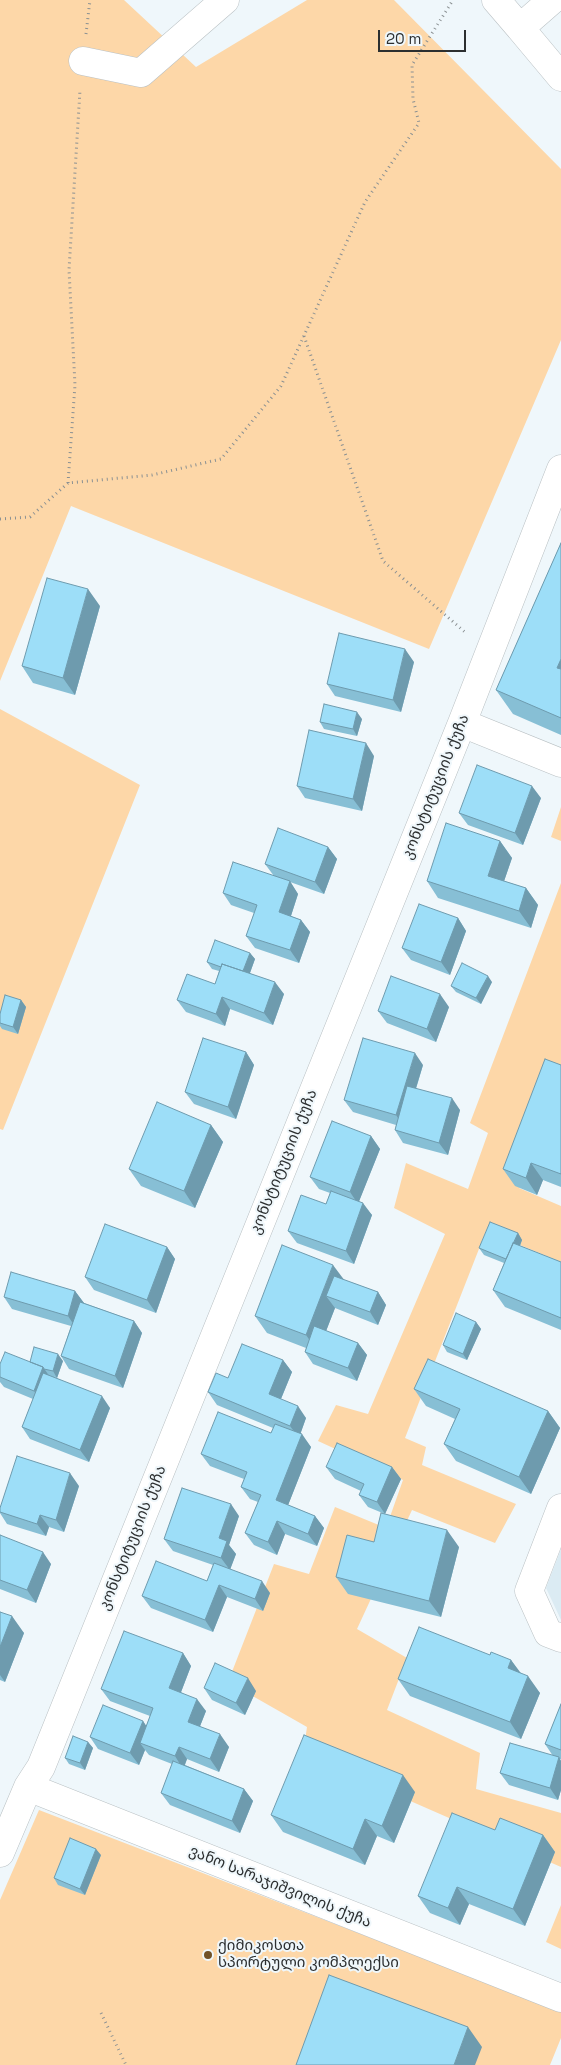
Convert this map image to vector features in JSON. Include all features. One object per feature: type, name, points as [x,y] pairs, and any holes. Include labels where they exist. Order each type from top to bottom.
[{"type":"street","points":[[83,61],[141,73],[225,0]]},
{"type":"street","points":[[496,0],[561,77]]},
{"type":"street","points":[[520,28],[552,0]]},
{"type":"street","name":"კონსტიტუციის ქუჩა","points":[[0,1853],[28,1787],[40,1767],[462,723],[561,469]]},
{"type":"street","points":[[462,723],[561,763]]},
{"type":"street","points":[[561,1508],[529,1591],[548,1633],[561,1638]]},
{"type":"street","name":"ვანო სარაჯიშვილის ქუჩა","points":[[28,1787],[561,1998]]},
{"type":"path","points":[[68,483],[75,385],[69,270],[79,98],[90,0]]},
{"type":"path","points":[[0,519],[30,517],[68,483],[152,475],[221,459],[281,386],[365,202],[419,123],[413,99],[412,65],[453,0]]},
{"type":"path","points":[[304,336],[383,561],[489,653]]},
{"type":"path","points":[[101,2013],[126,2065]]},
{"type":"shaded area","points":[[0,0],[124,0],[196,67],[307,0],[394,0],[561,169],[561,340],[429,649],[71,506],[0,681]]},
{"type":"shaded area","points":[[0,709],[140,785],[3,1130],[0,1129]]},
{"type":"shaded area","points":[[561,807],[561,841],[551,837]]},
{"type":"shaded area","points":[[561,883],[561,1084],[519,1188],[561,1206],[561,1262],[486,1231],[405,1438],[426,1447],[422,1465],[516,1504],[495,1543],[412,1510],[357,1629],[407,1658],[387,1710],[480,1753],[476,1789],[561,1813],[561,1867],[303,1754],[307,1727],[228,1682],[274,1564],[309,1574],[335,1507],[386,1528],[403,1480],[318,1441],[336,1405],[368,1414],[445,1234],[394,1208],[406,1163],[468,1189],[488,1133],[470,1123]]},
{"type":"shaded area","points":[[561,1549],[561,1620],[546,1588]]},
{"type":"shaded area","name":"ქიმიკოსთა სპორტული კომპლექსი","points":[[39,1810],[561,2011],[561,2038],[550,2065],[0,2065],[0,1900]]},
{"type":"shaded area","points":[[561,1905],[561,1949],[546,1942]]},
{"type":"building","points":[[561,543],[561,659],[557,668],[561,669],[561,718],[496,690]]},
{"type":"building","points":[[47,578],[88,589],[63,678],[22,666]]},
{"type":"building","points":[[339,633],[405,649],[393,700],[327,684]]},
{"type":"building","points":[[324,704],[357,712],[353,729],[320,722]]},
{"type":"building","points":[[309,730],[366,743],[353,799],[297,786]]},
{"type":"building","points":[[477,765],[532,786],[515,833],[459,813]]},
{"type":"building","points":[[446,823],[500,841],[488,876],[526,888],[519,911],[427,881]]},
{"type":"building","points":[[278,828],[328,847],[315,882],[265,864]]},
{"type":"building","points":[[233,862],[290,881],[279,912],[301,920],[290,950],[246,936],[257,905],[223,893]]},
{"type":"building","points":[[419,904],[458,918],[441,962],[402,948]]},
{"type":"building","points":[[215,940],[250,953],[243,971],[222,964],[221,967],[207,962]]},
{"type":"building","points":[[462,963],[488,976],[476,998],[451,986]]},
{"type":"building","points":[[222,964],[275,982],[264,1013],[222,997],[216,1014],[177,1000],[187,974],[215,984]]},
{"type":"building","points":[[391,976],[440,994],[427,1029],[378,1011]]},
{"type":"building","points":[[5,995],[21,1000],[13,1027],[0,1023],[0,1014]]},
{"type":"building","points":[[203,1038],[246,1052],[228,1107],[185,1092]]},
{"type":"building","points":[[363,1038],[415,1053],[396,1115],[344,1100]]},
{"type":"building","points":[[545,1059],[561,1065],[561,1174],[531,1163],[526,1178],[503,1169]]},
{"type":"building","points":[[407,1086],[452,1098],[439,1143],[395,1130]]},
{"type":"building","points":[[157,1102],[211,1125],[184,1191],[129,1169]]},
{"type":"building","points":[[332,1121],[371,1136],[350,1192],[310,1177]]},
{"type":"building","points":[[331,1191],[363,1203],[346,1251],[288,1231],[301,1195],[326,1204]]},
{"type":"building","points":[[490,1222],[518,1233],[506,1259],[479,1248]]},
{"type":"building","points":[[105,1224],[167,1247],[147,1300],[85,1277]]},
{"type":"building","points":[[513,1243],[561,1262],[561,1318],[493,1290]]},
{"type":"building","points":[[282,1245],[333,1265],[306,1335],[255,1316]]},
{"type":"building","points":[[11,1272],[75,1291],[68,1316],[4,1297]]},
{"type":"building","points":[[334,1276],[378,1292],[370,1312],[326,1296]]},
{"type":"building","points":[[80,1302],[134,1321],[115,1376],[61,1356]]},
{"type":"building","points":[[456,1313],[476,1322],[463,1354],[443,1345]]},
{"type":"building","points":[[314,1326],[358,1343],[348,1368],[305,1352]]},
{"type":"building","points":[[242,1344],[283,1360],[269,1394],[298,1406],[290,1426],[208,1392],[216,1373],[228,1378]]},
{"type":"building","points":[[34,1347],[58,1354],[53,1371],[30,1362]]},
{"type":"building","points":[[5,1352],[43,1367],[34,1391],[0,1377],[0,1364]]},
{"type":"building","points":[[428,1359],[548,1411],[519,1477],[444,1444],[460,1409],[414,1389]]},
{"type":"building","points":[[43,1373],[102,1396],[80,1450],[22,1427]]},
{"type":"building","points":[[218,1412],[271,1433],[275,1424],[302,1434],[276,1500],[315,1516],[308,1534],[277,1521],[268,1542],[245,1533],[261,1495],[241,1487],[247,1472],[201,1454]]},
{"type":"building","points":[[337,1443],[392,1467],[377,1502],[359,1495],[364,1484],[326,1467]]},
{"type":"building","points":[[17,1456],[70,1473],[56,1520],[40,1515],[37,1524],[0,1512]]},
{"type":"building","points":[[182,1488],[231,1504],[219,1538],[227,1541],[221,1558],[164,1539]]},
{"type":"building","points":[[381,1513],[447,1530],[429,1601],[336,1577],[347,1535],[374,1542]]},
{"type":"building","points":[[0,1535],[43,1552],[27,1590],[0,1580]]},
{"type":"building","points":[[156,1561],[207,1581],[214,1563],[262,1581],[255,1599],[219,1585],[205,1620],[142,1596]]},
{"type":"building","points":[[0,1612],[12,1616],[0,1647]]},
{"type":"building","points":[[419,1627],[490,1655],[491,1652],[511,1660],[508,1668],[528,1676],[510,1722],[398,1679]]},
{"type":"building","points":[[124,1631],[183,1653],[169,1688],[197,1699],[188,1722],[220,1734],[210,1759],[179,1747],[175,1756],[140,1743],[153,1708],[101,1689]]},
{"type":"building","points":[[215,1663],[248,1678],[236,1703],[204,1688]]},
{"type":"building","points":[[561,1704],[561,1750],[545,1744]]},
{"type":"building","points":[[103,1705],[143,1721],[130,1753],[90,1737]]},
{"type":"building","points":[[304,1735],[403,1775],[382,1826],[365,1819],[353,1849],[271,1815]]},
{"type":"building","points":[[73,1736],[88,1742],[80,1763],[65,1758]]},
{"type":"building","points":[[510,1743],[559,1757],[550,1788],[500,1773]]},
{"type":"building","points":[[173,1761],[244,1789],[232,1821],[161,1793]]},
{"type":"building","points":[[452,1813],[495,1830],[500,1818],[543,1835],[513,1909],[457,1887],[448,1908],[418,1896]]},
{"type":"building","points":[[70,1838],[96,1849],[80,1889],[54,1878]]},
{"type":"building","points":[[329,1975],[468,2027],[454,2065],[296,2065]]},
{"type":"place","name":"ქიმიკოსთა სპორტული კომპლექსი","points":[[208,1955]]}]
